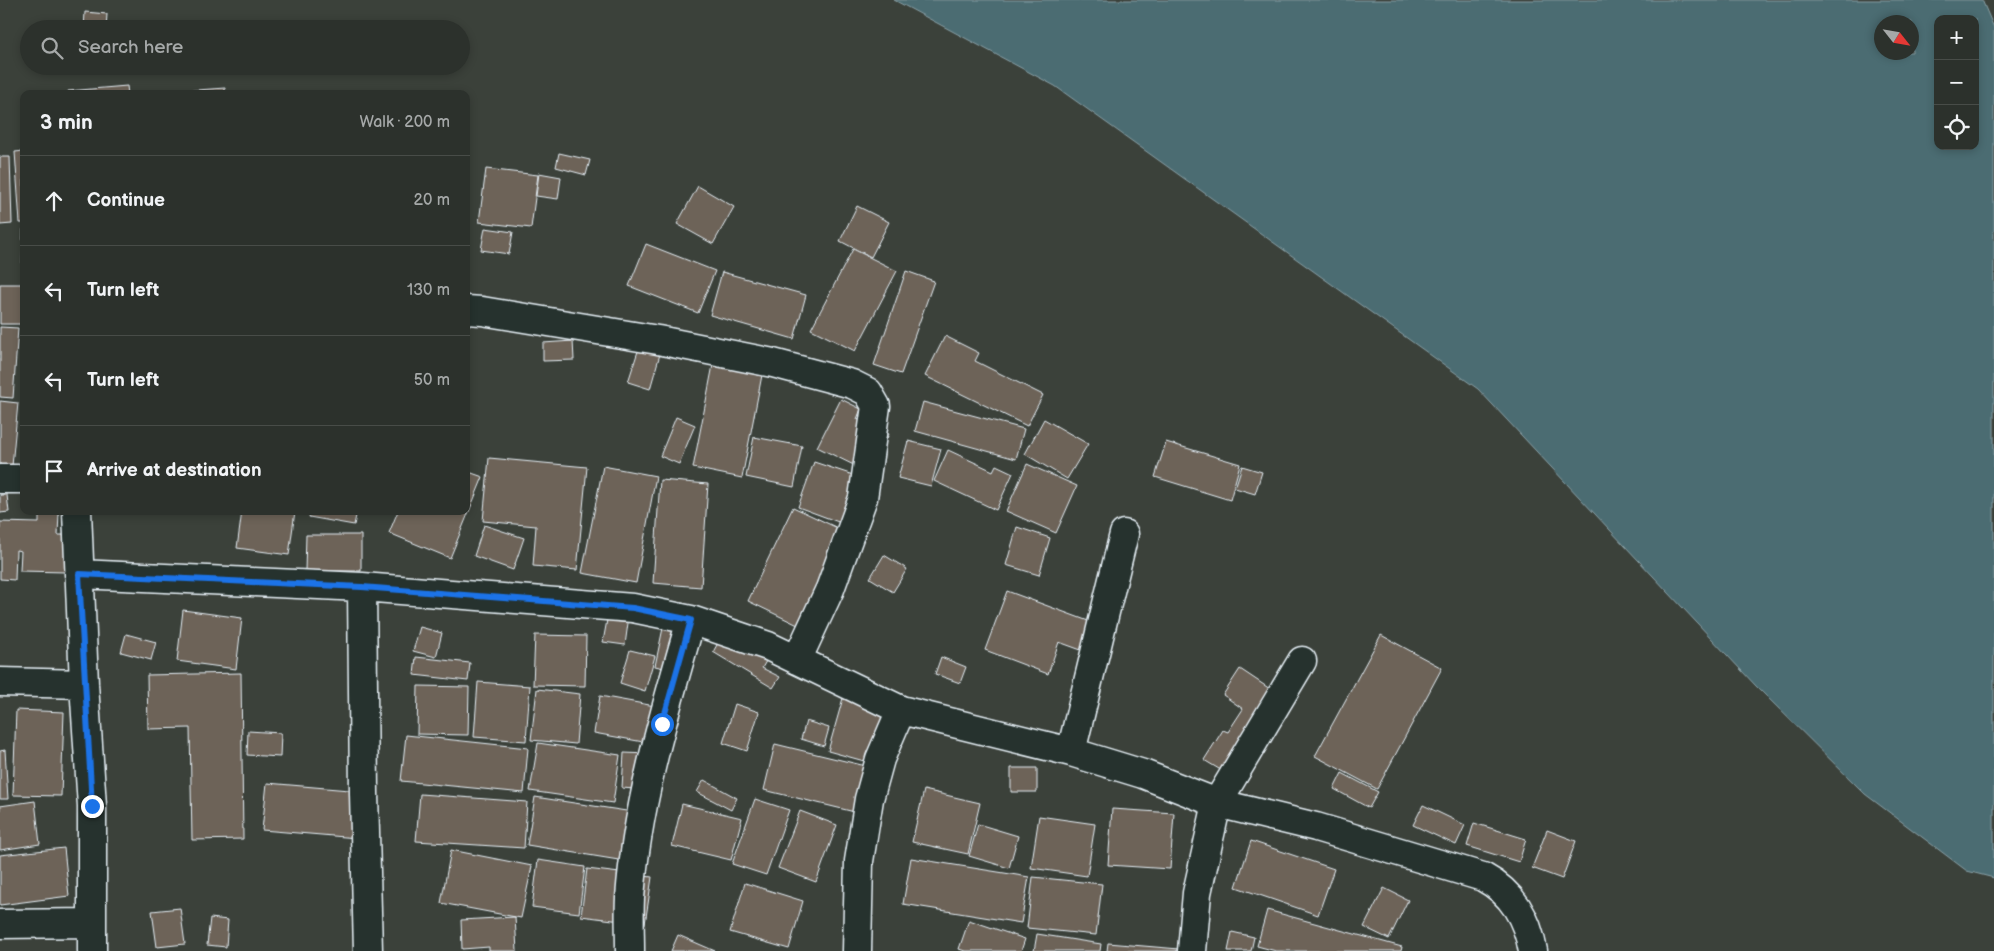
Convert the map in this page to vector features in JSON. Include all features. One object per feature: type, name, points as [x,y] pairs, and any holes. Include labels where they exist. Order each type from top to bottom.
[{"type":"street","points":[[470,310],[658,340],[773,363],[852,384],[868,392],[876,406],[863,498],[830,589],[797,660]]},
{"type":"street","points":[[0,479],[20,479]]},
{"type":"street","points":[[77,515],[84,684],[92,806],[92,951]]},
{"type":"street","points":[[1071,752],[1124,534]]},
{"type":"street","points":[[79,574],[362,587],[633,608],[691,620],[768,646],[901,710],[1071,752],[1142,774],[1217,803],[1316,827],[1483,877],[1499,885],[1508,894],[1528,926],[1533,951]]},
{"type":"street","points":[[362,587],[368,951]]},
{"type":"street","points":[[630,951],[630,898],[638,832],[662,724],[691,620]]},
{"type":"street","points":[[1192,951],[1197,893],[1217,803],[1302,661]]},
{"type":"street","points":[[0,682],[84,684]]},
{"type":"street","points":[[857,951],[858,861],[869,800],[880,759],[901,710]]},
{"type":"street","points":[[0,924],[91,923]]},
{"type":"water","points":[[894,0],[1982,0],[1994,28],[1994,878],[1967,871],[1865,794],[1756,686],[1478,389],[1055,86]]},
{"type":"building","points":[[85,12],[107,14],[107,20],[85,20]]},
{"type":"building","points":[[127,86],[128,90],[80,90]]},
{"type":"building","points":[[225,88],[225,90],[197,90]]},
{"type":"building","points":[[20,151],[20,223],[15,152]]},
{"type":"building","points":[[559,153],[590,160],[586,175],[556,167]]},
{"type":"building","points":[[0,157],[10,157],[12,224],[0,225]]},
{"type":"building","points":[[486,169],[538,175],[531,228],[479,222]]},
{"type":"building","points":[[539,173],[561,177],[558,199],[536,196]]},
{"type":"building","points":[[698,186],[734,207],[713,244],[677,224]]},
{"type":"building","points":[[857,206],[889,222],[871,257],[840,241]]},
{"type":"building","points":[[485,228],[513,232],[509,254],[481,250]]},
{"type":"building","points":[[646,244],[715,271],[698,313],[629,286]]},
{"type":"building","points":[[853,249],[897,271],[855,351],[811,329]]},
{"type":"building","points":[[906,271],[934,281],[901,374],[874,365]]},
{"type":"building","points":[[722,272],[806,295],[794,339],[710,315]]},
{"type":"building","points":[[0,284],[20,284],[20,324],[0,324]]},
{"type":"building","points":[[0,327],[18,328],[13,398],[0,397]]},
{"type":"building","points":[[945,336],[979,353],[975,361],[1043,395],[1027,426],[925,376]]},
{"type":"building","points":[[573,341],[574,360],[543,361],[543,343]]},
{"type":"building","points":[[639,348],[660,354],[650,389],[628,382]]},
{"type":"building","points":[[713,365],[762,375],[742,478],[693,468]]},
{"type":"building","points":[[841,399],[861,409],[857,419],[889,434],[870,473],[817,447]]},
{"type":"building","points":[[0,401],[18,403],[12,466],[0,465]]},
{"type":"building","points":[[923,402],[1024,429],[1016,459],[915,431]]},
{"type":"building","points":[[676,417],[695,425],[679,464],[660,456]]},
{"type":"building","points":[[1044,419],[1088,444],[1067,479],[1025,454]]},
{"type":"building","points":[[754,437],[802,446],[794,487],[746,477]]},
{"type":"building","points":[[908,441],[941,449],[931,486],[898,478]]},
{"type":"building","points":[[1166,442],[1240,464],[1230,500],[1155,477]]},
{"type":"building","points":[[948,450],[993,471],[996,465],[1013,473],[996,510],[934,481]]},
{"type":"building","points":[[489,458],[587,467],[577,570],[533,566],[536,526],[483,521]]},
{"type":"building","points":[[814,462],[868,480],[852,527],[798,507]]},
{"type":"building","points":[[1027,464],[1077,486],[1056,533],[1006,511]]},
{"type":"building","points":[[603,466],[656,476],[636,583],[582,573]]},
{"type":"building","points":[[1242,466],[1262,472],[1255,494],[1235,488]]},
{"type":"building","points":[[470,472],[483,477],[470,509]]},
{"type":"building","points":[[660,480],[708,484],[701,587],[653,583]]},
{"type":"building","points":[[0,495],[7,495],[9,512],[0,513]]},
{"type":"building","points":[[793,507],[846,532],[800,626],[748,601]]},
{"type":"building","points":[[39,515],[59,515],[58,535],[67,535],[66,572],[20,571],[21,551],[16,550],[15,580],[0,579],[0,522],[39,523]]},
{"type":"building","points":[[241,515],[294,515],[289,555],[237,548]]},
{"type":"building","points":[[309,515],[356,515],[354,525],[309,517]]},
{"type":"building","points":[[396,515],[468,515],[450,558],[389,533]]},
{"type":"building","points":[[484,525],[524,538],[513,570],[474,556]]},
{"type":"building","points":[[1017,527],[1050,538],[1039,575],[1006,565]]},
{"type":"building","points":[[306,535],[361,535],[361,571],[305,571]]},
{"type":"building","points":[[884,555],[907,569],[893,592],[870,578]]},
{"type":"building","points":[[1007,591],[1091,622],[1081,650],[1059,642],[1048,674],[985,650]]},
{"type":"building","points":[[183,610],[242,618],[236,669],[177,661]]},
{"type":"building","points":[[607,620],[628,623],[625,645],[603,642]]},
{"type":"building","points":[[728,625],[772,651],[762,668],[780,677],[773,688],[713,652]]},
{"type":"building","points":[[420,627],[442,633],[436,657],[413,651]]},
{"type":"building","points":[[663,628],[694,636],[686,673],[655,666]]},
{"type":"building","points":[[126,634],[156,642],[151,660],[121,652]]},
{"type":"building","points":[[535,635],[586,636],[585,686],[533,685]]},
{"type":"building","points":[[1381,635],[1442,668],[1377,789],[1315,756]]},
{"type":"building","points":[[630,650],[655,656],[645,691],[620,683]]},
{"type":"building","points":[[416,657],[470,663],[468,681],[414,675]]},
{"type":"building","points":[[941,657],[966,667],[960,683],[935,674]]},
{"type":"building","points":[[1240,669],[1285,699],[1234,778],[1204,760],[1223,730],[1228,732],[1243,709],[1223,695]]},
{"type":"building","points":[[241,673],[243,839],[192,840],[190,728],[148,729],[147,675]]},
{"type":"building","points":[[478,682],[530,686],[526,741],[474,737]]},
{"type":"building","points":[[418,686],[469,687],[468,735],[417,734]]},
{"type":"building","points":[[537,689],[580,694],[576,744],[531,740]]},
{"type":"building","points":[[600,696],[655,706],[649,743],[594,733]]},
{"type":"building","points":[[843,698],[890,712],[875,764],[828,751]]},
{"type":"building","points":[[735,704],[759,712],[747,751],[723,743]]},
{"type":"building","points":[[16,710],[64,712],[61,796],[13,795]]},
{"type":"building","points":[[806,721],[829,728],[824,746],[801,739]]},
{"type":"building","points":[[248,731],[281,733],[280,757],[247,755]]},
{"type":"building","points":[[406,735],[528,748],[524,793],[401,781]]},
{"type":"building","points":[[538,743],[620,755],[613,803],[530,791]]},
{"type":"building","points":[[775,744],[874,768],[863,814],[764,790]]},
{"type":"building","points":[[5,750],[8,799],[0,799],[0,751]]},
{"type":"building","points":[[624,753],[648,754],[646,790],[622,788]]},
{"type":"building","points":[[1011,768],[1037,768],[1037,792],[1011,792]]},
{"type":"building","points":[[1342,773],[1378,792],[1369,808],[1334,789]]},
{"type":"building","points":[[704,780],[737,798],[731,810],[697,792]]},
{"type":"building","points":[[267,783],[361,791],[357,838],[262,830]]},
{"type":"building","points":[[924,790],[980,803],[968,854],[912,842]]},
{"type":"building","points":[[420,794],[527,802],[524,848],[416,841]]},
{"type":"building","points":[[535,797],[646,814],[637,863],[527,845]]},
{"type":"building","points":[[755,799],[789,810],[766,875],[732,864]]},
{"type":"building","points":[[35,801],[40,844],[0,850],[0,806]]},
{"type":"building","points":[[682,804],[742,818],[731,860],[672,846]]},
{"type":"building","points":[[1423,805],[1465,825],[1456,845],[1413,825]]},
{"type":"building","points":[[1112,809],[1174,813],[1170,869],[1108,865]]},
{"type":"building","points":[[800,811],[837,825],[816,882],[778,868]]},
{"type":"building","points":[[1039,816],[1095,824],[1087,876],[1031,868]]},
{"type":"building","points":[[1474,823],[1526,839],[1519,862],[1467,846]]},
{"type":"building","points":[[978,824],[1018,836],[1009,868],[969,856]]},
{"type":"building","points":[[1547,830],[1576,841],[1562,879],[1532,868]]},
{"type":"building","points":[[1251,841],[1334,869],[1318,915],[1236,887]]},
{"type":"building","points":[[64,848],[69,896],[0,905],[0,855]]},
{"type":"building","points":[[451,850],[532,866],[521,918],[441,903]]},
{"type":"building","points":[[911,858],[1029,877],[1021,923],[903,904]]},
{"type":"building","points":[[538,860],[585,867],[579,913],[532,907]]},
{"type":"building","points":[[587,869],[652,877],[645,924],[581,916]]},
{"type":"building","points":[[1033,877],[1102,884],[1096,935],[1027,928]]},
{"type":"building","points":[[745,883],[803,901],[789,949],[730,932]]},
{"type":"building","points":[[1384,888],[1408,900],[1389,939],[1364,927]]},
{"type":"building","points":[[180,908],[185,944],[157,947],[152,911]]},
{"type":"building","points":[[1267,910],[1402,947],[1401,951],[1276,951],[1257,946]]},
{"type":"building","points":[[515,917],[517,951],[489,951],[489,947],[462,949],[461,920]]},
{"type":"building","points":[[210,918],[228,920],[226,947],[207,945]]},
{"type":"building","points":[[969,920],[1025,939],[1021,951],[965,951],[959,949]]},
{"type":"building","points":[[1232,932],[1254,937],[1251,951],[1228,951]]},
{"type":"building","points":[[1037,934],[1101,944],[1100,951],[1034,951]]},
{"type":"building","points":[[678,935],[715,951],[671,951]]},
{"type":"building","points":[[1108,943],[1179,949],[1179,951],[1107,951]]},
{"type":"route","points":[[92,806],[79,574],[362,587],[633,608],[691,620],[662,724]]}]
